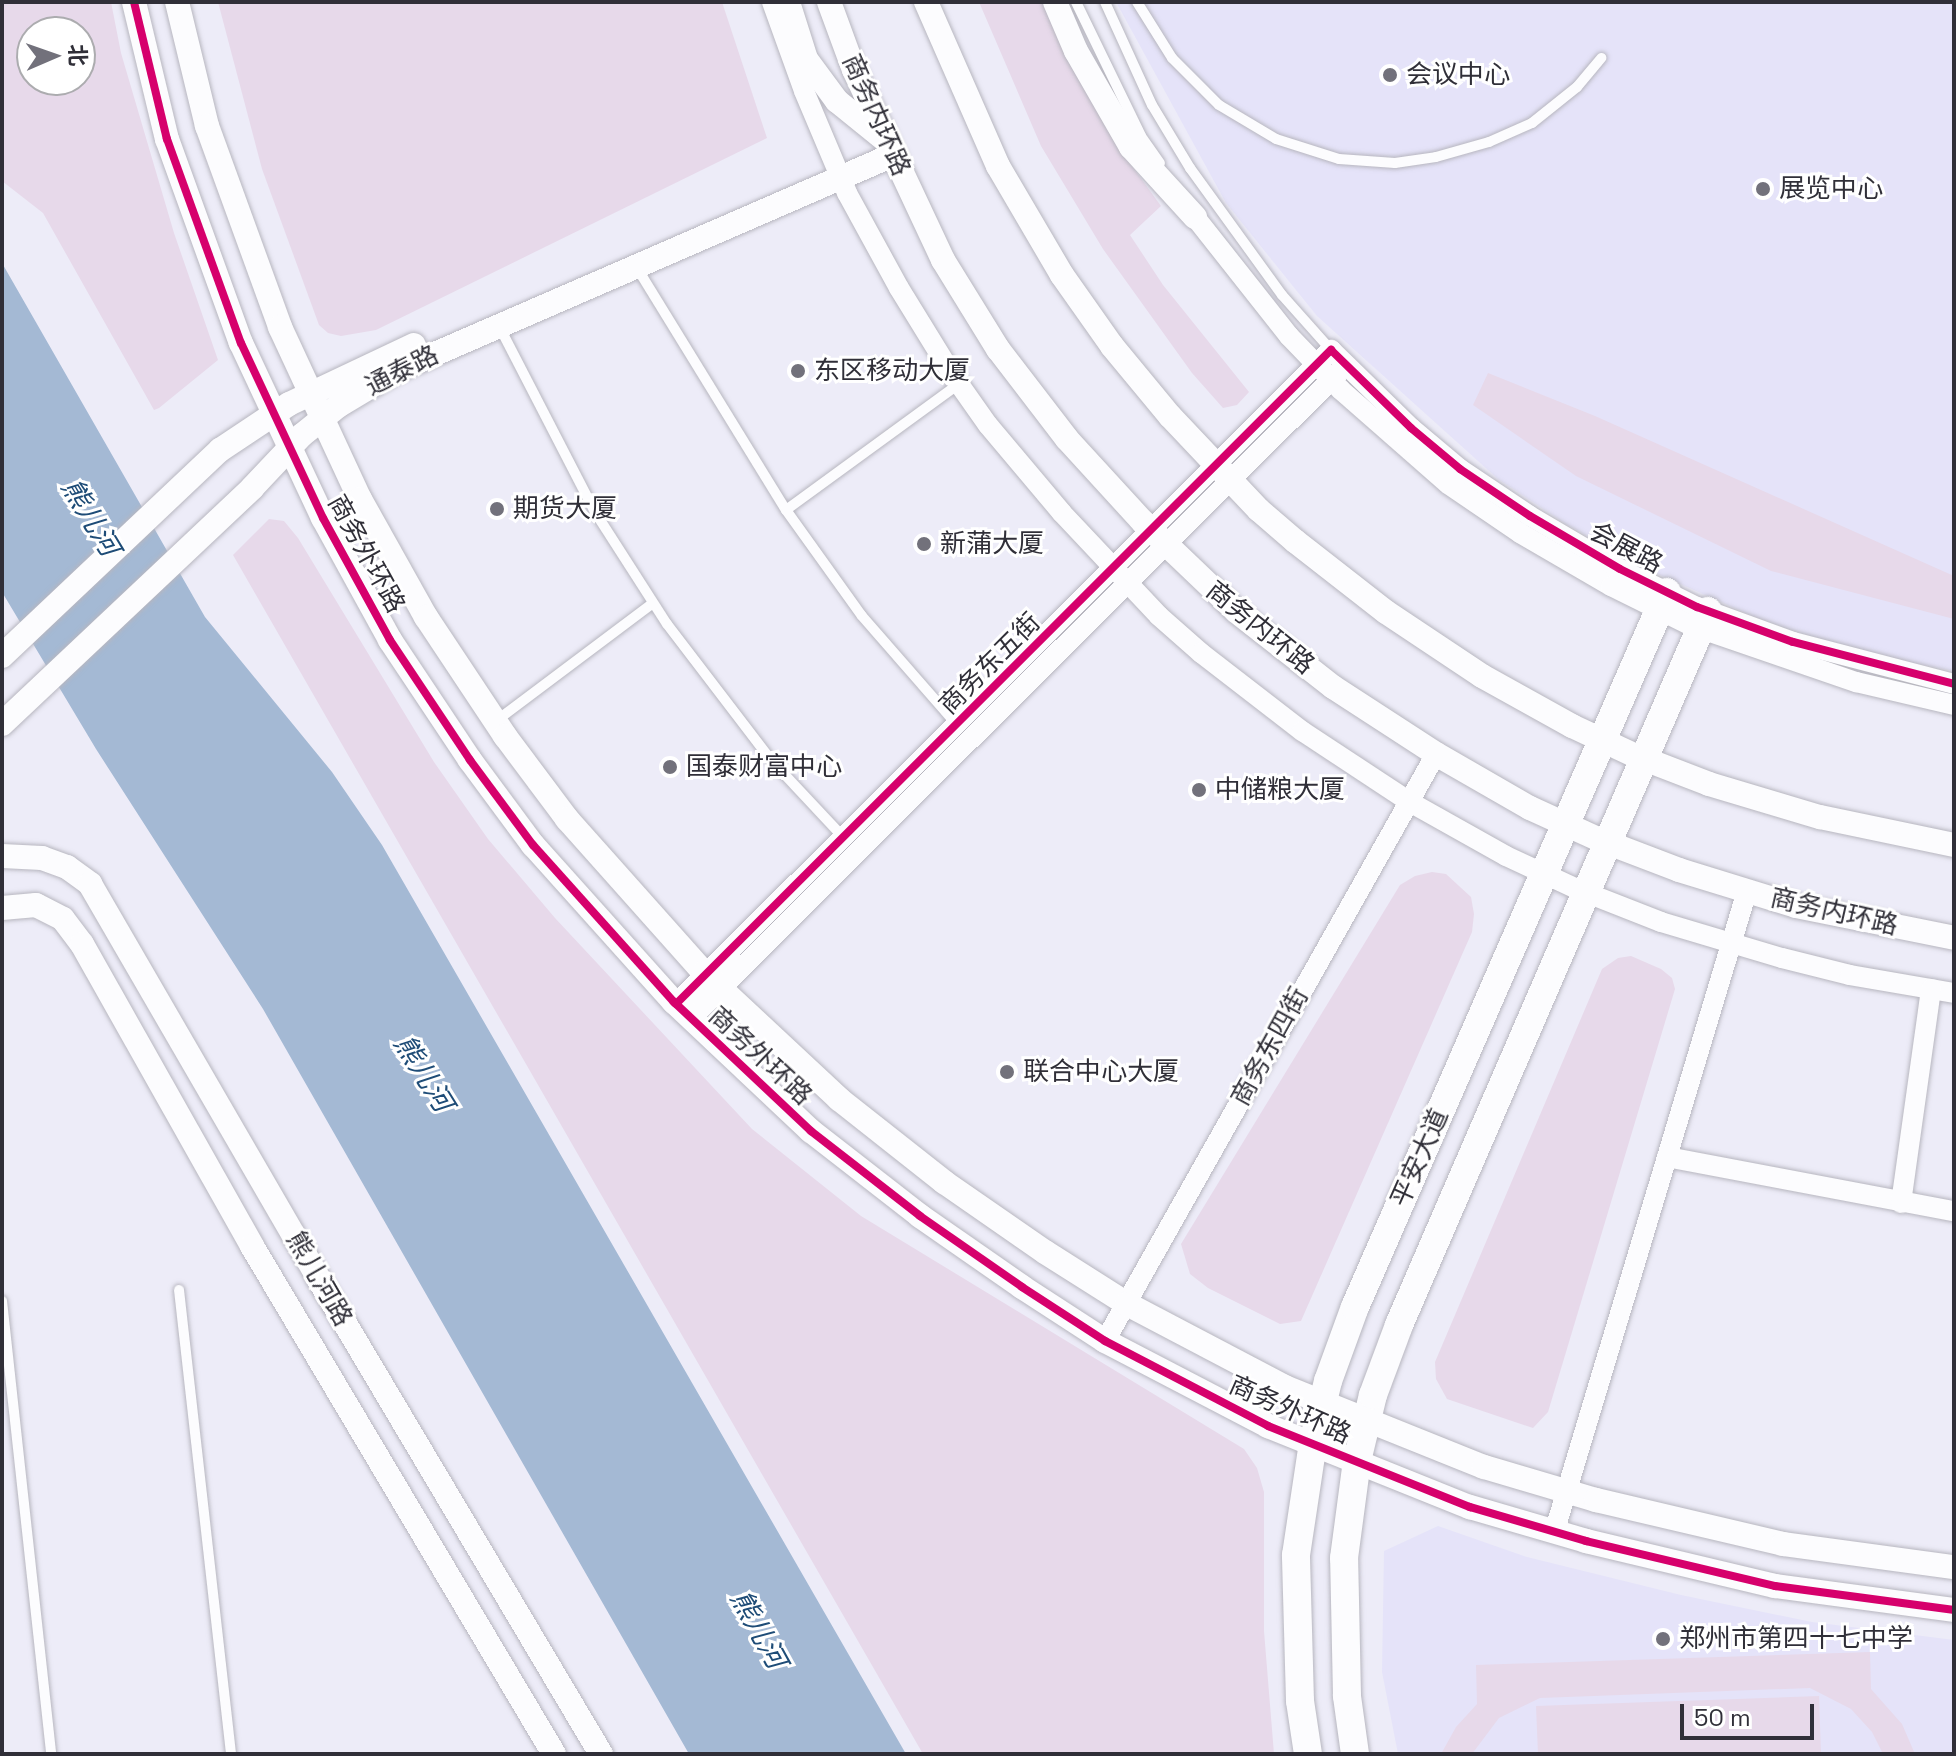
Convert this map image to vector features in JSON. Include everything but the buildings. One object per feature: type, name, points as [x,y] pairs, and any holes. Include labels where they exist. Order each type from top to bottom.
[{"type":"main road","name":"平安大道","points":[[1308,1754],[1300,1701],[1296,1555],[1313,1442],[1323,1401],[1355,1307],[1663,601]]},
{"type":"main road","name":"平安大道","points":[[1355,1754],[1347,1696],[1344,1558],[1357,1461],[1367,1419],[1399,1325],[1704,620]]},
{"type":"street","name":"商务外环路","points":[[134,2],[167,139],[203,247],[289,449],[390,640],[470,760],[533,845],[683,1012],[752,1079],[850,1163],[980,1259],[1105,1341],[1268,1426],[1470,1507],[1554,1533],[1775,1586],[1954,1610]]},
{"type":"street","name":"商务外环路","points":[[177,2],[207,126],[238,217],[321,419],[426,617],[567,819],[713,982],[781,1048],[876,1130],[980,1207],[1127,1304],[1273,1381],[1484,1467],[1567,1492],[1783,1544],[1954,1567]]},
{"type":"street","points":[[772,2],[837,170],[899,288],[959,384],[988,425],[1159,616],[1258,699],[1408,801],[1544,874],[1661,922],[1731,943],[1850,975],[1954,993]]},
{"type":"street","points":[[788,2],[806,59],[837,101],[889,147]]},
{"type":"street","name":"商务内环路","points":[[829,2],[889,147],[943,260],[998,349],[1067,439],[1159,538],[1197,576],[1291,656],[1436,754],[1566,824],[1608,842],[1679,870],[1747,891],[1862,921],[1954,938]]},
{"type":"street","points":[[926,2],[998,166],[1055,263],[1112,346],[1223,473],[1295,541],[1396,619],[1482,676],[1602,740],[1709,784],[1820,817],[1954,845]]},
{"type":"street","points":[[1055,2],[1076,51],[1131,147],[1195,217]]},
{"type":"street","name":"通泰路","points":[[2,656],[220,450],[273,415],[310,394],[889,147]]},
{"type":"street","name":"通泰路","points":[[2,724],[321,419],[398,370],[636,266],[837,170]]},
{"type":"street","name":"会展路","points":[[1195,217],[1244,283],[1331,365],[1460,469],[1663,601],[1856,682],[1954,705]]},
{"type":"street","name":"商务东五街","points":[[683,1012],[1331,365]]},
{"type":"street","name":"商务东五街","points":[[713,982],[844,838],[957,725],[1121,577]]},
{"type":"street","name":"会展路","points":[[1704,620],[1954,684]]},
{"type":"street","name":"商务东四街","points":[[1105,1341],[1436,754]]},
{"type":"street","name":"熊儿河路","points":[[2,856],[42,858],[67,867],[90,884],[310,1265],[601,1754]]},
{"type":"street","points":[[1554,1533],[1747,891]]},
{"type":"street","name":"熊儿河路","points":[[2,908],[36,905],[63,919],[82,944],[260,1260],[554,1754]]},
{"type":"street","points":[[1901,1203],[1931,989]]},
{"type":"street","points":[[1667,1157],[1954,1211]]},
{"type":"lane","points":[[1076,2],[1141,136],[1195,217]]},
{"type":"lane","points":[[1105,2],[1152,105],[1190,168],[1331,365]]},
{"type":"lane","points":[[1137,2],[1172,58],[1219,105],[1276,139],[1339,159],[1395,163],[1436,157],[1489,142],[1532,123],[1577,87],[1601,58]]},
{"type":"lane","points":[[636,266],[786,510],[862,616],[957,725]]},
{"type":"lane","points":[[499,326],[595,512],[653,603],[705,677],[771,760],[844,838]]},
{"type":"lane","points":[[786,510],[959,384]]},
{"type":"lane","points":[[496,721],[653,603]]},
{"type":"lane","points":[[179,1290],[231,1754]]},
{"type":"lane","points":[[2,1301],[51,1754]]},
{"type":"shaded area","points":[[2,2],[111,2],[121,53],[174,233],[218,360],[154,410],[43,213],[2,181]]},
{"type":"shaded area","points":[[218,2],[722,2],[767,138],[376,330],[341,336],[328,333],[319,325],[262,169]]},
{"type":"shaded area","points":[[979,2],[1048,2],[1121,151],[1161,206],[1130,235],[1163,285],[1249,392],[1237,405],[1223,408],[1192,373],[1103,249],[1041,146]]},
{"type":"shaded area","points":[[1116,2],[1954,2],[1954,671],[1852,651],[1757,618],[1642,567],[1566,524],[1498,479],[1317,316],[1226,203]]},
{"type":"shaded area","points":[[1488,373],[1595,416],[1954,576],[1954,619],[1771,571],[1576,476],[1473,405]]},
{"type":"shaded area","points":[[269,519],[284,521],[298,538],[434,762],[488,839],[555,918],[752,1129],[861,1216],[1244,1449],[1257,1468],[1264,1492],[1264,1631],[1274,1754],[923,1754],[233,555]]},
{"type":"shaded area","points":[[1432,872],[1446,874],[1471,897],[1474,914],[1472,932],[1301,1321],[1280,1324],[1208,1288],[1190,1274],[1181,1244],[1400,885],[1415,876]]},
{"type":"shaded area","points":[[1631,956],[1661,969],[1672,978],[1675,989],[1548,1412],[1533,1428],[1447,1399],[1436,1379],[1435,1362],[1602,969],[1618,958]]},
{"type":"shaded area","name":"郑州市第四十七中学","points":[[1438,1526],[1527,1557],[1681,1595],[1812,1622],[1954,1640],[1954,1754],[1398,1754],[1382,1672],[1384,1551]]},
{"type":"shaded area","points":[[1870,1652],[1871,1689],[1902,1724],[1915,1754],[1883,1754],[1872,1732],[1851,1709],[1810,1688],[1540,1698],[1499,1718],[1472,1754],[1441,1754],[1456,1727],[1477,1704],[1476,1665]]},
{"type":"shaded area","points":[[1819,1696],[1821,1754],[1538,1754],[1536,1706]]},
{"type":"water","name":"熊儿河","points":[[2,263],[205,617],[332,772],[382,845],[906,1754],[689,1754],[263,1009],[96,749],[2,592]]},
{"type":"cycle path","points":[[134,2],[167,139],[241,343],[323,518],[390,640],[470,760],[533,845],[674,1002],[811,1131],[920,1216],[1105,1341],[1268,1426],[1470,1507],[1586,1541],[1775,1586],[1954,1610]]},
{"type":"cycle path","points":[[676,1004],[1331,350],[1411,428],[1460,469],[1530,516],[1620,569],[1697,607],[1793,642],[1954,684]]},
{"type":"place","name":"会议中心","points":[[1390,75]]},
{"type":"place","name":"展览中心","points":[[1763,189]]},
{"type":"place","name":"东区移动大厦","points":[[798,371]]},
{"type":"place","name":"期货大厦","points":[[497,509]]},
{"type":"place","name":"新蒲大厦","points":[[924,544]]},
{"type":"place","name":"国泰财富中心","points":[[670,767]]},
{"type":"place","name":"中储粮大厦","points":[[1199,790]]},
{"type":"place","name":"联合中心大厦","points":[[1007,1072]]},
{"type":"place","name":"郑州市第四十七中学","points":[[1663,1639]]}]
